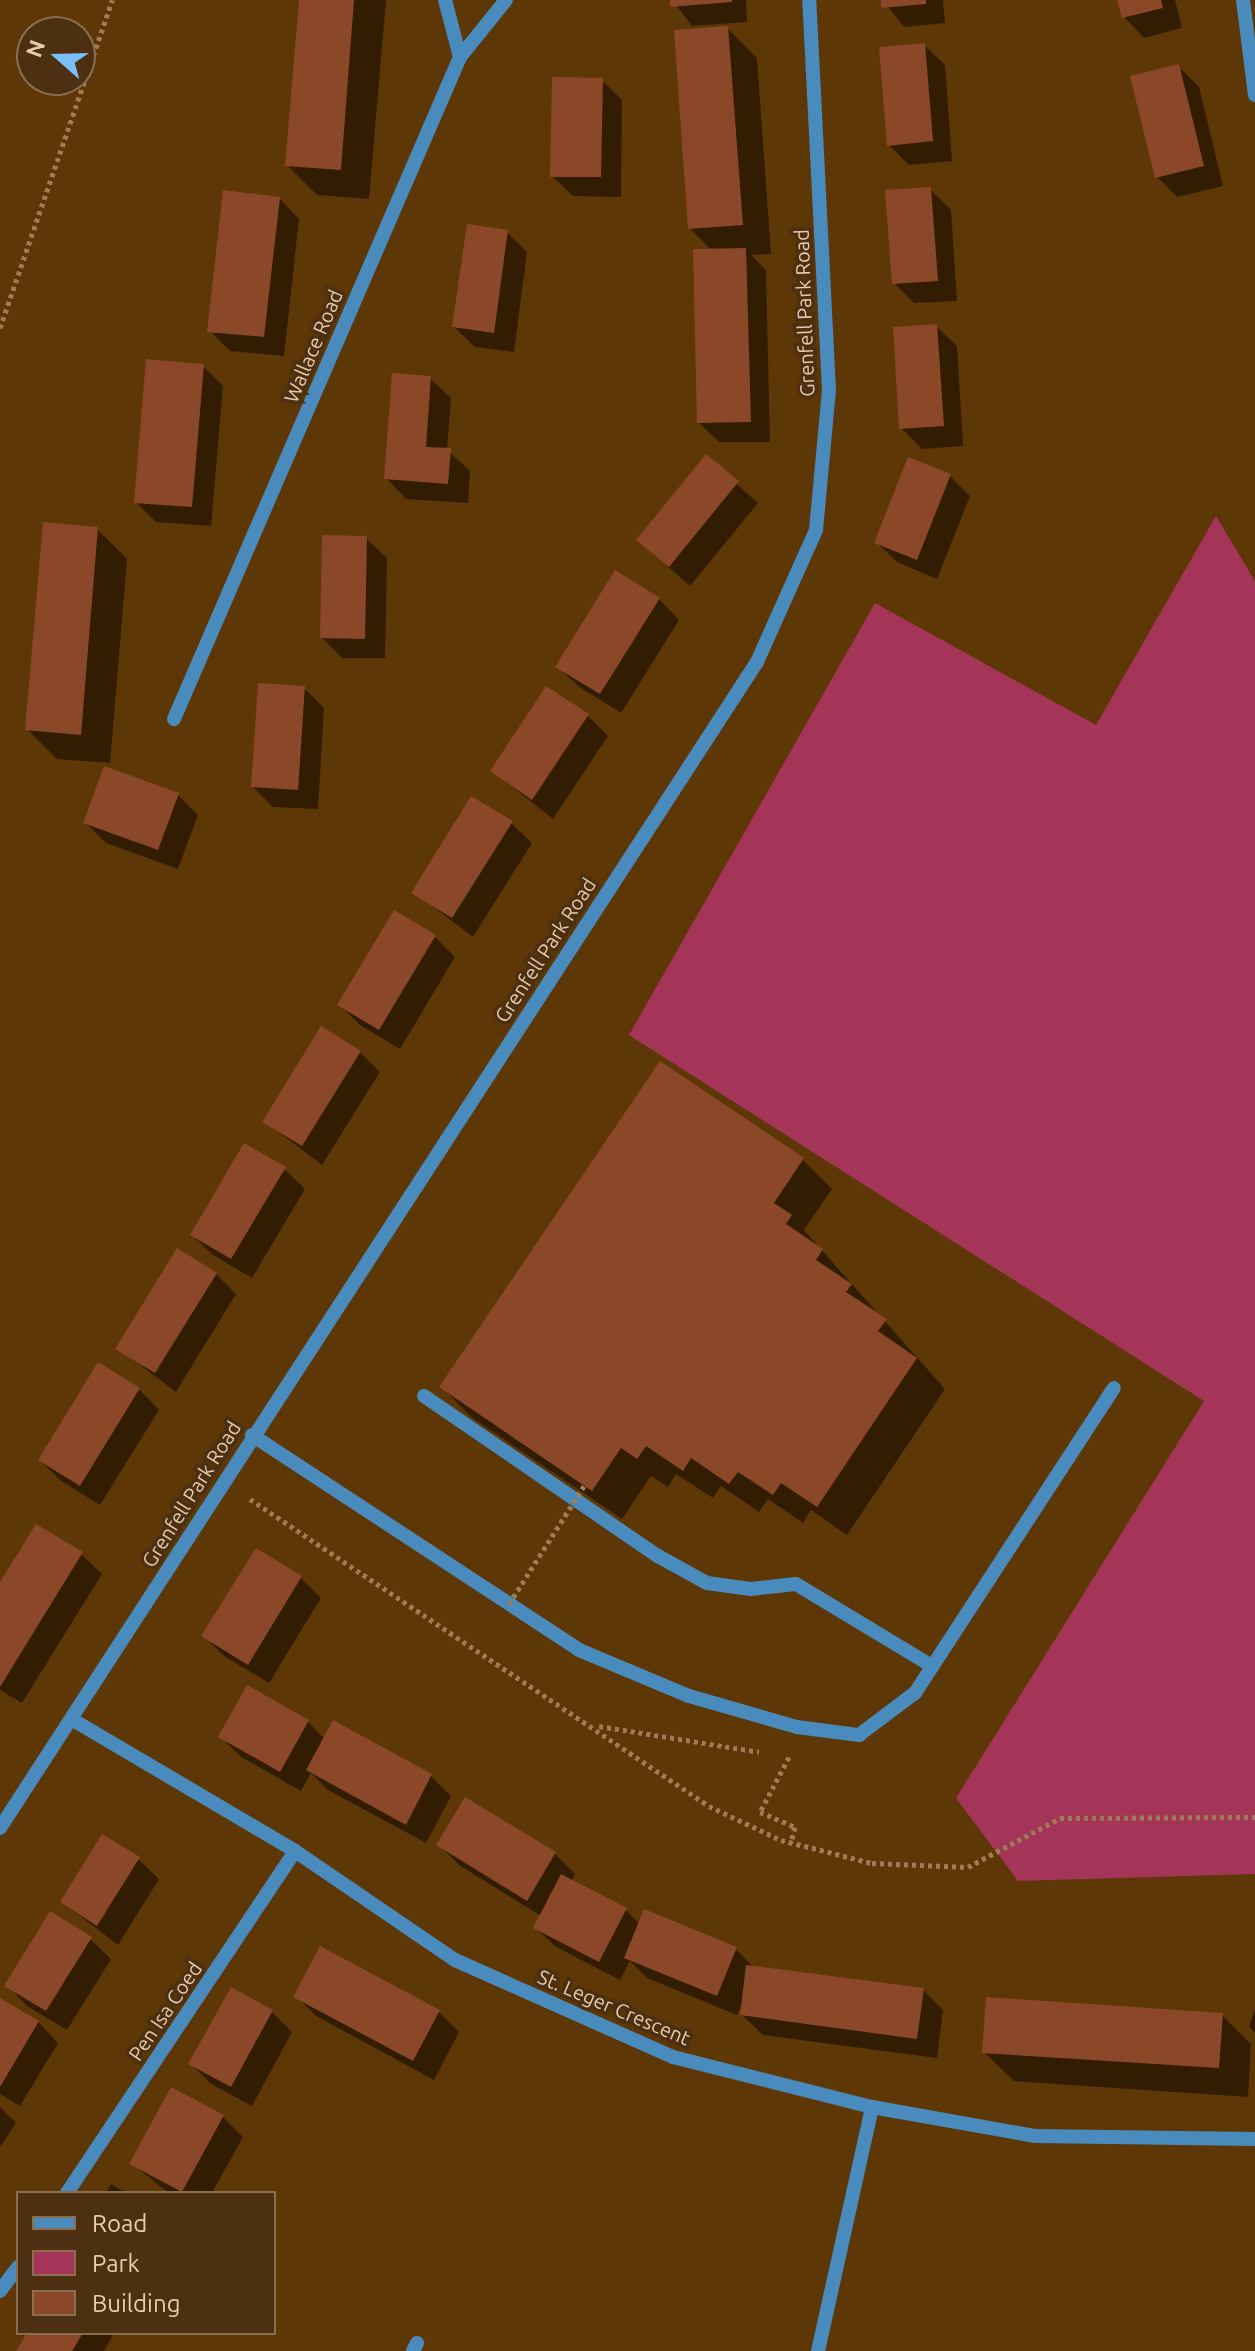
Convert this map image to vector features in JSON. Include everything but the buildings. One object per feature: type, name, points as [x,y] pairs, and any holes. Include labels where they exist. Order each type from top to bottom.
[{"type":"street","points":[[445,0],[460,57]]},
{"type":"street","name":"Wallace Road","points":[[174,719],[460,57],[506,0]]},
{"type":"street","name":"Grenfell Park Road","points":[[0,1828],[73,1720],[252,1435],[757,662],[816,530],[829,390],[809,0]]},
{"type":"street","points":[[1243,0],[1255,95]]},
{"type":"street","points":[[252,1435],[579,1650],[689,1696],[797,1727],[859,1735],[915,1693],[1114,1388]]},
{"type":"street","points":[[424,1396],[658,1556],[707,1583],[751,1589],[796,1584],[932,1666]]},
{"type":"street","name":"St. Leger Crescent","points":[[73,1720],[295,1851],[455,1960],[673,2057],[872,2107],[1035,2136],[1255,2139]]},
{"type":"street","name":"Pen Isa Coed","points":[[68,2191],[295,1851]]},
{"type":"street","points":[[818,2351],[872,2107]]},
{"type":"street","points":[[0,2291],[16,2270]]},
{"type":"path","points":[[0,328],[112,0]]},
{"type":"path","points":[[509,1604],[584,1486]]},
{"type":"path","points":[[594,1725],[789,1757]]},
{"type":"path","points":[[791,1842],[795,1827],[760,1812],[789,1757],[797,1727]]},
{"type":"green space","points":[[1216,516],[1255,581],[1255,1874],[1018,1881],[956,1798],[1204,1401],[629,1035],[875,603],[1096,725]]}]
